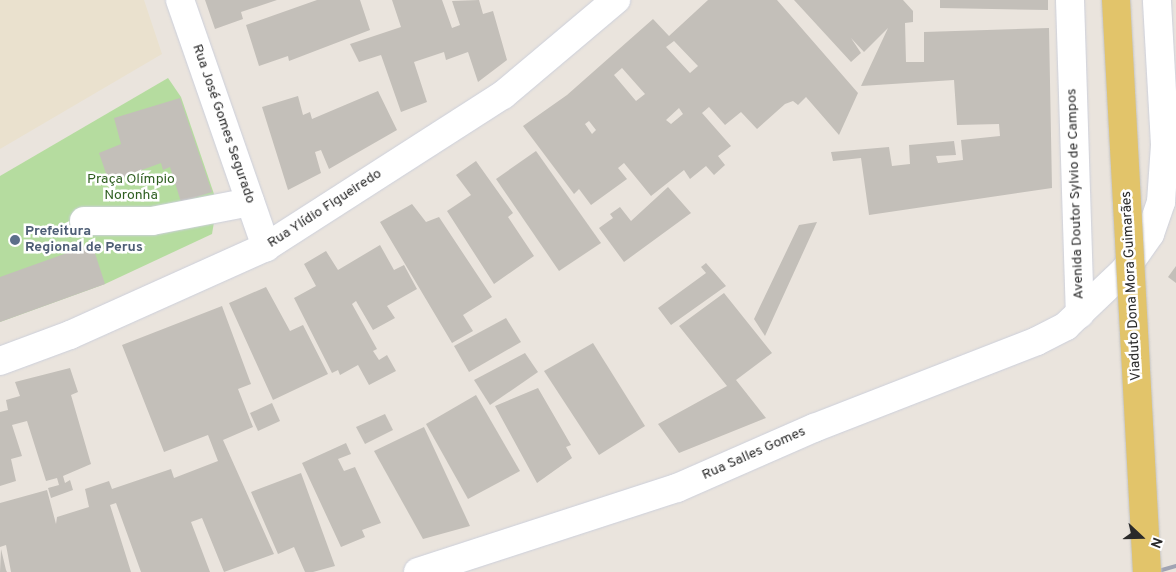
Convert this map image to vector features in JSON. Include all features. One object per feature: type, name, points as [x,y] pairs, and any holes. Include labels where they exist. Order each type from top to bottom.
[{"type":"main road","name":"Viaduto Dona Mora Guimarães","points":[[1116,0],[1147,572]]},
{"type":"street","name":"Rua José Gomes Segurado","points":[[180,0],[266,247]]},
{"type":"street","name":"Rua Ylídio Figueiredo","points":[[0,361],[70,335],[266,247],[503,95],[616,0]]},
{"type":"street","name":"Avenida Doutor Sylvio de Campos","points":[[1070,0],[1080,314]]},
{"type":"street","name":"Avenida Doutor Sylvio de Campos","points":[[1080,314],[1124,272],[1150,234],[1170,178],[1157,0]]},
{"type":"street","points":[[84,221],[152,221],[250,202]]},
{"type":"street","name":"Rua Salles Gomes","points":[[418,572],[677,488],[814,428],[1037,342],[1080,314]]},
{"type":"shaded area","points":[[0,0],[144,0],[162,54],[0,149]]},
{"type":"green space","name":"Praça Olímpio Noronha","points":[[168,78],[181,97],[214,194],[216,210],[212,234],[105,284],[0,322],[0,176]]},
{"type":"building","points":[[205,0],[277,0],[241,12],[243,19],[215,29]]},
{"type":"building","points":[[317,0],[360,0],[370,30],[289,61],[288,56],[259,66],[246,25]]},
{"type":"building","points":[[392,0],[442,0],[452,28],[460,25],[452,1],[479,0],[483,14],[493,11],[507,60],[478,82],[468,52],[446,60],[444,52],[414,62],[427,102],[401,112],[381,55],[359,62],[350,44],[401,27]]},
{"type":"building","points":[[708,0],[777,0],[858,93],[839,135],[806,97],[798,105],[793,101],[785,104],[757,129],[741,112],[725,125],[709,107],[702,113],[731,146],[718,156],[725,165],[714,175],[706,166],[690,179],[684,170],[651,196],[624,163],[618,168],[627,179],[591,205],[579,189],[574,194],[523,126],[567,95],[653,19],[669,36]],"holes":[[[674,41],[698,66],[690,73],[666,47]],[[622,68],[645,94],[636,101],[614,75]],[[679,108],[683,114],[671,124],[666,120]],[[589,121],[596,130],[592,134],[585,124]]]},
{"type":"building","points":[[794,0],[903,0],[913,11],[913,22],[905,23],[906,62],[924,62],[924,32],[1049,28],[1052,188],[869,215],[861,158],[833,161],[831,152],[889,147],[892,166],[910,164],[909,145],[954,141],[956,155],[936,156],[938,163],[963,160],[961,140],[1000,136],[999,124],[957,125],[954,80],[861,86],[888,28],[864,52],[851,38],[861,53],[851,62]]},
{"type":"building","points":[[940,0],[1048,0],[1048,10],[940,8]]},
{"type":"building","points":[[378,91],[397,130],[329,169],[321,150],[315,152],[321,173],[288,190],[262,107],[298,96],[303,115],[310,112],[312,119]]},
{"type":"building","points":[[180,98],[212,192],[181,202],[170,167],[163,170],[161,163],[109,182],[99,153],[121,144],[114,118]]},
{"type":"building","points":[[536,151],[601,243],[559,271],[496,179]]},
{"type":"building","points":[[476,161],[513,213],[508,217],[534,256],[494,284],[447,211],[471,195],[456,175]]},
{"type":"building","points":[[668,187],[691,213],[624,262],[599,228],[613,218],[610,214],[620,207],[631,221]]},
{"type":"building","points":[[412,204],[426,222],[439,217],[492,297],[463,315],[473,331],[452,343],[380,222]]},
{"type":"building","points":[[817,222],[765,336],[754,319],[799,225]]},
{"type":"building","points":[[92,244],[105,284],[0,322],[0,277]]},
{"type":"building","points":[[380,245],[394,270],[404,265],[417,289],[387,306],[395,318],[373,330],[356,301],[352,304],[377,349],[373,351],[379,360],[387,355],[396,371],[369,385],[358,365],[340,375],[338,370],[332,373],[294,298],[316,286],[304,264],[326,251],[338,270]]},
{"type":"building","points":[[706,263],[726,286],[671,325],[658,308],[706,273],[701,267]]},
{"type":"building","points":[[1176,266],[1176,283],[1168,277]]},
{"type":"building","points":[[266,287],[290,331],[303,325],[328,374],[273,400],[229,303]]},
{"type":"building","points":[[724,293],[772,353],[736,380],[766,418],[679,453],[658,424],[727,386],[679,326]]},
{"type":"building","points":[[222,306],[251,384],[238,389],[253,427],[223,440],[274,554],[224,572],[202,518],[191,522],[210,572],[141,572],[116,503],[110,505],[131,572],[11,572],[6,545],[0,547],[0,503],[47,490],[56,524],[57,517],[89,507],[85,489],[109,481],[112,489],[171,469],[174,478],[218,461],[208,435],[164,452],[122,345]]},
{"type":"building","points":[[506,318],[521,342],[469,372],[454,346]]},
{"type":"building","points":[[593,343],[645,426],[599,455],[544,371]]},
{"type":"building","points":[[525,353],[538,372],[490,405],[474,380]]},
{"type":"building","points":[[70,368],[78,392],[71,395],[91,464],[63,476],[65,483],[70,480],[73,490],[51,498],[48,488],[59,485],[57,478],[46,481],[27,421],[12,425],[22,456],[11,459],[16,481],[0,486],[0,412],[8,410],[6,400],[20,396],[15,382]]},
{"type":"building","points":[[538,388],[571,445],[566,447],[572,458],[537,483],[495,406]]},
{"type":"building","points":[[476,395],[520,471],[468,499],[426,424]]},
{"type":"building","points":[[272,403],[280,421],[258,431],[250,413]]},
{"type":"building","points":[[385,414],[393,430],[365,444],[356,427]]},
{"type":"building","points":[[424,427],[470,526],[423,539],[374,451]]},
{"type":"building","points":[[346,443],[351,454],[338,459],[344,471],[355,467],[381,523],[362,530],[365,537],[341,547],[302,463]]},
{"type":"building","points":[[301,473],[335,566],[313,572],[305,572],[294,547],[278,554],[251,492]]},
{"type":"building","points":[[1,549],[6,570],[7,572],[0,572]]},
{"type":"railway","points":[[1155,572],[1176,566]]},
{"type":"place","name":"Prefeitura Regional de Perus","points":[[15,240]]}]
